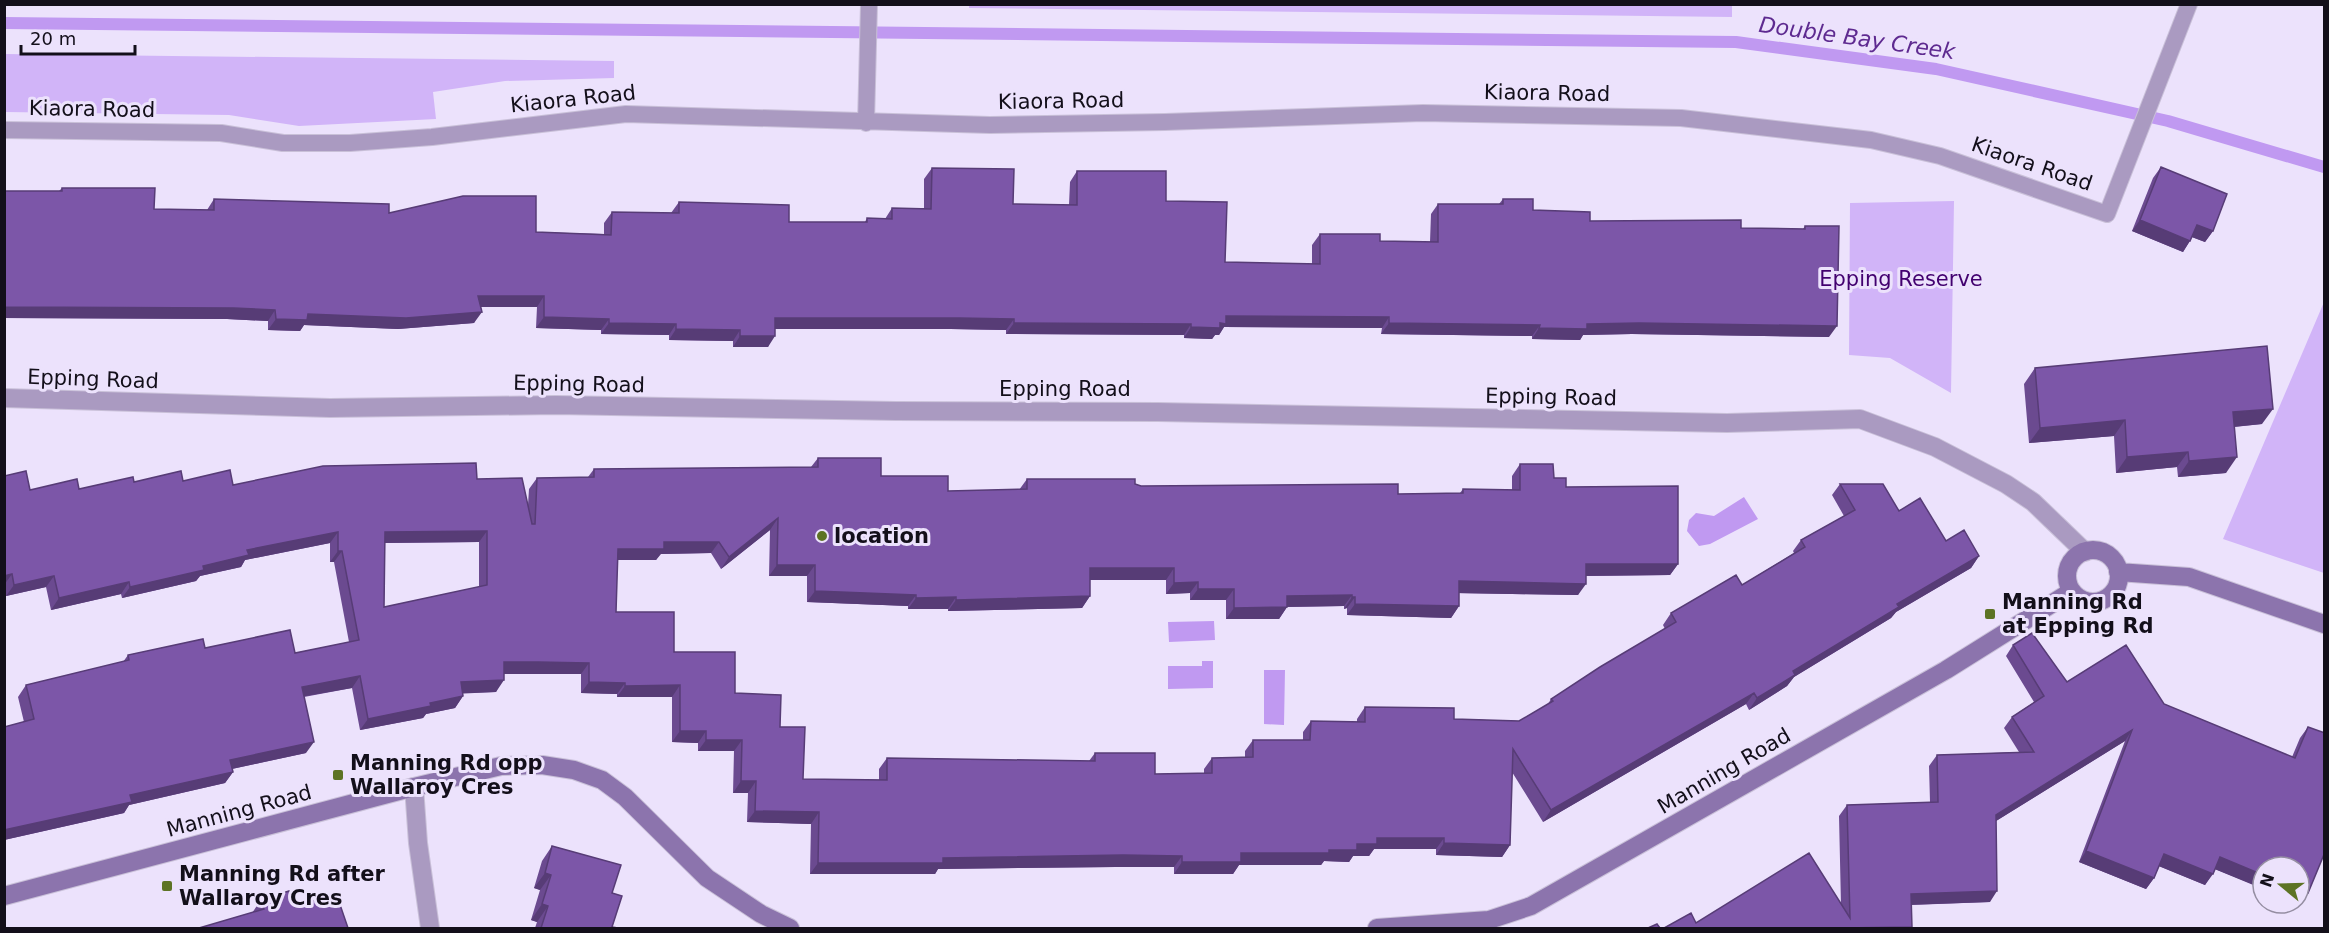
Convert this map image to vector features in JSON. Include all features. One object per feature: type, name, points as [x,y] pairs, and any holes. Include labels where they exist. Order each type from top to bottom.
[{"type":"street","name":"Epping Road","points":[[4,398],[330,408],[556,405],[896,411],[1158,412],[1727,423],[1860,419],[1935,447],[2006,484],[2033,502],[2085,552]]},
{"type":"street","points":[[2093,550],[2110,557],[2118,572],[2116,588],[2104,600],[2088,602],[2072,591],[2067,580],[2067,571],[2077,556],[2085,552],[2093,550]]},
{"type":"street","points":[[2118,572],[2189,577],[2325,624]]},
{"type":"street","name":"Manning Road","points":[[1377,928],[1489,920],[1531,906],[1946,670],[2072,591]]},
{"type":"street","name":"Manning Road","points":[[4,896],[414,787],[501,766],[542,765],[574,770],[602,780],[625,797],[707,878],[761,914],[790,928]]},
{"type":"street","points":[[414,787],[418,843],[430,928]]},
{"type":"lane","points":[[866,123],[869,4]]},
{"type":"lane","name":"Kiaora Road","points":[[4,130],[221,133],[283,143],[350,144],[432,137],[626,114],[866,123],[1142,123],[1423,113],[1681,117],[1871,140],[1940,156],[2107,214],[2189,4]]},
{"type":"green space","points":[[969,4],[1732,4],[1732,17],[969,8]]},
{"type":"green space","points":[[5,54],[614,61],[614,78],[505,81],[433,92],[436,119],[299,126],[229,115],[5,112]]},
{"type":"green space","name":"Epping Reserve","points":[[1954,201],[1951,393],[1890,358],[1849,355],[1850,203]]},
{"type":"green space","points":[[2324,302],[2324,573],[2223,539]]},
{"type":"shaded area","points":[[1744,497],[1758,519],[1710,544],[1699,546],[1687,531],[1689,520],[1696,513],[1714,516]]},
{"type":"shaded area","points":[[1214,621],[1215,640],[1169,642],[1168,622]]},
{"type":"shaded area","points":[[1202,661],[1213,661],[1213,688],[1168,689],[1168,666],[1202,666]]},
{"type":"shaded area","points":[[1264,670],[1285,670],[1284,725],[1264,724]]},
{"type":"building","points":[[2161,167],[2227,194],[2213,231],[2197,225],[2190,241],[2140,220]]},
{"type":"building","points":[[932,168],[1014,169],[1013,204],[1077,205],[1077,171],[1166,171],[1166,201],[1227,202],[1225,262],[1320,264],[1320,234],[1380,234],[1380,241],[1438,242],[1438,204],[1503,204],[1503,199],[1533,199],[1533,210],[1590,212],[1590,221],[1741,220],[1741,228],[1805,229],[1805,226],[1839,226],[1837,326],[1639,323],[1587,324],[1587,329],[1539,328],[1540,325],[1389,323],[1389,317],[1226,316],[1226,324],[1220,323],[1220,328],[1191,327],[1191,324],[1014,323],[1014,319],[775,318],[775,336],[740,336],[740,330],[676,329],[676,324],[609,323],[609,319],[544,317],[544,296],[478,296],[482,312],[406,318],[308,314],[307,320],[276,319],[275,310],[234,308],[4,307],[4,191],[62,191],[62,188],[155,188],[154,209],[214,210],[214,199],[389,204],[389,213],[463,196],[536,196],[536,232],[611,235],[612,212],[679,213],[679,202],[789,205],[789,222],[867,222],[867,218],[892,219],[892,208],[931,209]]},
{"type":"building","points":[[2267,346],[2273,409],[2233,412],[2237,457],[2189,461],[2188,452],[2127,457],[2125,420],[2040,428],[2035,368]]},
{"type":"building","points":[[818,458],[881,458],[881,476],[948,476],[948,491],[1027,489],[1027,479],[1135,479],[1135,484],[1141,486],[1398,484],[1398,494],[1463,493],[1463,489],[1520,490],[1520,464],[1553,464],[1554,478],[1566,478],[1566,487],[1678,486],[1678,564],[1586,564],[1586,584],[1459,581],[1459,606],[1355,604],[1355,597],[1352,595],[1287,596],[1287,607],[1234,608],[1234,589],[1198,589],[1198,582],[1174,583],[1174,568],[1090,568],[1090,596],[956,600],[956,597],[916,598],[916,595],[815,591],[815,565],[777,565],[778,518],[729,557],[719,542],[664,542],[664,549],[618,549],[616,612],[674,612],[674,652],[735,652],[735,693],[781,695],[780,727],[805,727],[803,779],[887,780],[887,758],[1095,761],[1095,753],[1155,753],[1155,774],[1212,773],[1212,758],[1253,757],[1253,740],[1310,740],[1311,721],[1365,722],[1365,707],[1454,708],[1454,719],[1519,721],[1553,701],[1551,699],[1600,667],[1676,622],[1671,613],[1736,575],[1742,585],[1805,547],[1801,540],[1855,510],[1840,484],[1883,484],[1899,511],[1920,498],[1946,541],[1964,530],[1979,556],[1897,604],[1899,607],[1793,671],[1795,675],[1757,698],[1754,693],[1551,810],[1513,749],[1510,845],[1444,843],[1444,838],[1377,838],[1377,844],[1357,844],[1357,850],[1329,850],[1329,853],[1241,853],[1241,862],[1182,862],[1182,856],[1123,855],[943,858],[943,863],[818,863],[819,812],[755,811],[756,781],[741,781],[742,740],[706,740],[706,731],[680,731],[680,685],[625,686],[625,683],[589,682],[589,663],[538,662],[504,662],[504,680],[461,682],[463,696],[430,703],[431,706],[368,719],[360,676],[302,687],[314,742],[230,760],[233,772],[130,795],[132,802],[4,830],[4,727],[34,719],[26,685],[129,660],[128,655],[203,639],[205,648],[290,630],[295,653],[359,640],[342,551],[338,551],[338,532],[247,550],[249,555],[203,566],[204,570],[130,587],[129,582],[59,598],[54,576],[14,585],[12,574],[4,576],[4,476],[26,471],[30,490],[77,479],[79,489],[133,477],[134,482],[181,471],[183,481],[230,470],[233,485],[323,466],[476,463],[477,479],[522,478],[532,524],[535,524],[537,478],[594,477],[594,469],[818,467]],"holes":[[[487,531],[487,585],[384,607],[385,532]]]},
{"type":"building","points":[[2032,633],[2067,682],[2126,645],[2164,704],[2295,758],[2308,727],[2325,733],[2325,852],[2311,886],[2311,855],[2251,855],[2251,870],[2220,857],[2213,874],[2164,854],[2154,878],[2086,851],[2132,730],[1996,815],[1997,891],[1911,894],[1912,927],[1664,928],[1691,913],[1696,923],[1809,853],[1850,918],[1847,805],[1938,802],[1937,755],[2034,752],[2012,717],[2044,696],[2013,645]]},
{"type":"building","points":[[552,846],[621,865],[612,893],[622,896],[612,927],[618,928],[541,928],[548,906],[542,904],[551,875],[545,873]]},
{"type":"building","points":[[289,891],[295,907],[336,893],[348,928],[199,928],[264,909],[261,900]]},
{"type":"building","points":[[1657,924],[1660,928],[1648,928]]},
{"type":"waterway","name":"Double Bay Creek","points":[[4,23],[1736,42],[1936,69],[2168,121],[2324,167]]},
{"type":"place","name":"location","points":[[822,536]]},
{"type":"place","name":"Manning Rd at Epping Rd","points":[[1990,614]]},
{"type":"place","name":"Manning Rd opp Wallaroy Cres","points":[[338,775]]},
{"type":"place","name":"Manning Rd after Wallaroy Cres","points":[[167,886]]}]
